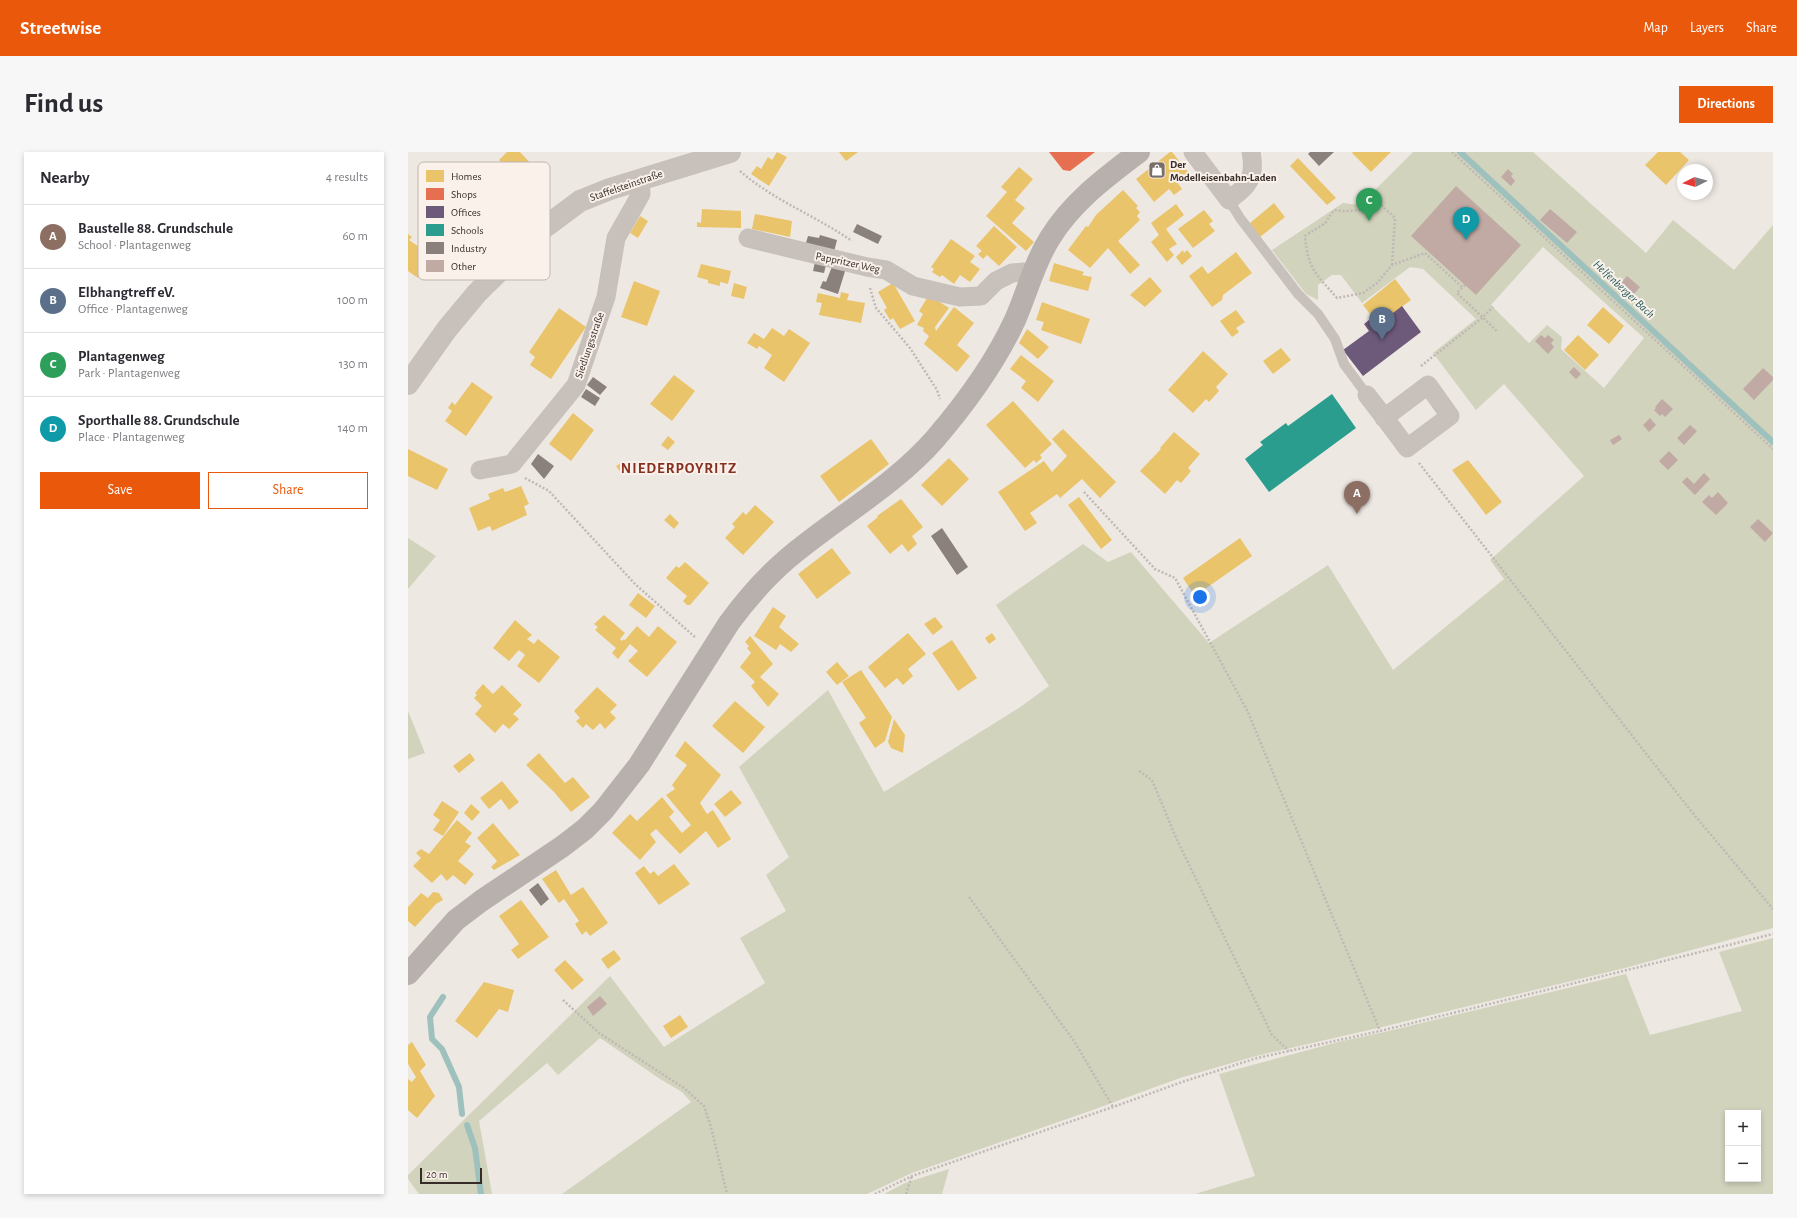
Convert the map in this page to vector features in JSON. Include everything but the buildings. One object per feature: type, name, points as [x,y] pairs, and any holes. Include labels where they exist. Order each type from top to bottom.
[{"type":"main road","points":[[408,974],[456,920],[481,901],[585,830],[603,811],[639,764],[729,623],[745,602],[786,560],[913,462],[951,420],[997,355],[1015,319],[1033,273],[1049,239],[1073,207],[1096,185],[1139,152]]},
{"type":"street","points":[[1193,152],[1229,200],[1241,192],[1249,181],[1254,167],[1251,152]]},
{"type":"street","name":"Staffelsteinstraße","points":[[550,223],[580,201],[640,179],[726,153]]},
{"type":"street","name":"Siedlungsstraße","points":[[480,470],[512,464],[576,385],[606,297],[616,238],[641,194],[640,179]]},
{"type":"street","name":"Pappritzer Weg","points":[[748,238],[867,267],[886,270],[913,286],[960,297],[981,296],[996,281],[1012,273],[1033,273]]},
{"type":"street","name":"Staffelsteinstraße","points":[[408,384],[447,329],[477,293],[490,280]]},
{"type":"street","points":[[1367,395],[1384,418],[1407,448],[1450,416],[1428,385],[1384,418]]},
{"type":"lane","points":[[1229,200],[1240,218],[1298,294],[1318,314],[1335,339],[1344,364],[1367,395]]},
{"type":"path","points":[[1452,152],[1773,448]]},
{"type":"path","points":[[726,153],[757,186],[838,232],[856,244]]},
{"type":"path","points":[[1392,265],[1395,218],[1380,204],[1361,210],[1346,212],[1335,210],[1330,214],[1324,224],[1313,229],[1305,236],[1307,253],[1313,271],[1338,298],[1363,293],[1377,283],[1392,265],[1425,253],[1462,287]]},
{"type":"path","points":[[867,267],[868,281],[876,308],[910,348],[937,390],[942,407],[951,420]]},
{"type":"path","points":[[1464,284],[1457,293],[1497,331]]},
{"type":"path","points":[[1415,370],[1482,318],[1493,307]]},
{"type":"path","points":[[1407,448],[1691,811],[1773,910]]},
{"type":"path","points":[[524,478],[549,491],[635,584],[698,640]]},
{"type":"path","points":[[1084,492],[1155,569],[1175,578],[1247,710],[1380,1031]]},
{"type":"path","points":[[1139,771],[1152,780],[1177,840],[1272,1035],[1290,1051]]},
{"type":"path","points":[[969,897],[1074,1041],[1113,1107]]},
{"type":"path","points":[[875,1194],[912,1176],[1182,1082],[1257,1058],[1380,1031],[1773,934]]},
{"type":"path","points":[[563,1000],[599,1033],[684,1088],[704,1106],[711,1127],[727,1194]]},
{"type":"path","points":[[906,1194],[912,1176]]},
{"type":"green space","points":[[1413,152],[1533,152],[1646,253],[1673,220],[1734,270],[1773,225],[1773,928],[1625,968],[1256,1056],[1180,1078],[912,1173],[867,1194],[562,1194],[691,1102],[682,1092],[660,1079],[600,1038],[558,1075],[547,1063],[479,1121],[492,1194],[419,1194],[408,1179],[408,1175],[610,976],[664,1047],[765,983],[740,938],[786,911],[766,875],[789,857],[739,767],[828,690],[884,792],[1019,708],[1049,686],[996,605],[1083,544],[1108,562],[1131,552],[1209,643],[1328,565],[1393,670],[1504,579],[1490,560],[1584,476],[1504,384],[1476,410],[1433,353],[1476,319],[1423,269],[1410,267],[1362,303],[1341,275],[1332,275],[1318,285],[1318,300],[1306,294],[1272,250],[1343,203],[1360,205]],"holes":[[[1543,247],[1644,338],[1604,388],[1561,349],[1562,337],[1547,325],[1529,343],[1491,305]]]},
{"type":"green space","points":[[408,538],[436,556],[408,589]]},
{"type":"green space","points":[[408,711],[425,753],[408,759]]},
{"type":"green space","points":[[1773,938],[1773,1194],[1195,1194],[1255,1176],[1219,1074],[1342,1041],[1626,974],[1650,1035],[1742,1011],[1719,952]]},
{"type":"green space","points":[[949,1169],[942,1194],[884,1194],[905,1183]]},
{"type":"waterway","name":"Helfenberger Bach","points":[[1460,152],[1773,442]]},
{"type":"waterway","points":[[443,997],[430,1017],[432,1039],[442,1049],[459,1087],[462,1114]]},
{"type":"waterway","points":[[467,1125],[475,1148],[481,1194]]},
{"type":"place","name":"Der Modelleisenbahn-Laden","points":[[1157,170]]},
{"type":"place","name":"Plantagenweg","points":[[1369,221]]},
{"type":"place","name":"Sporthalle 88. Grundschule","points":[[1466,240]]},
{"type":"place","name":"Elbhangtreff eV.","points":[[1382,340]]},
{"type":"place","name":"Baustelle 88. Grundschule","points":[[1357,514]]},
{"type":"district","name":"NIEDERPOYRITZ","points":[[679,468]]}]
